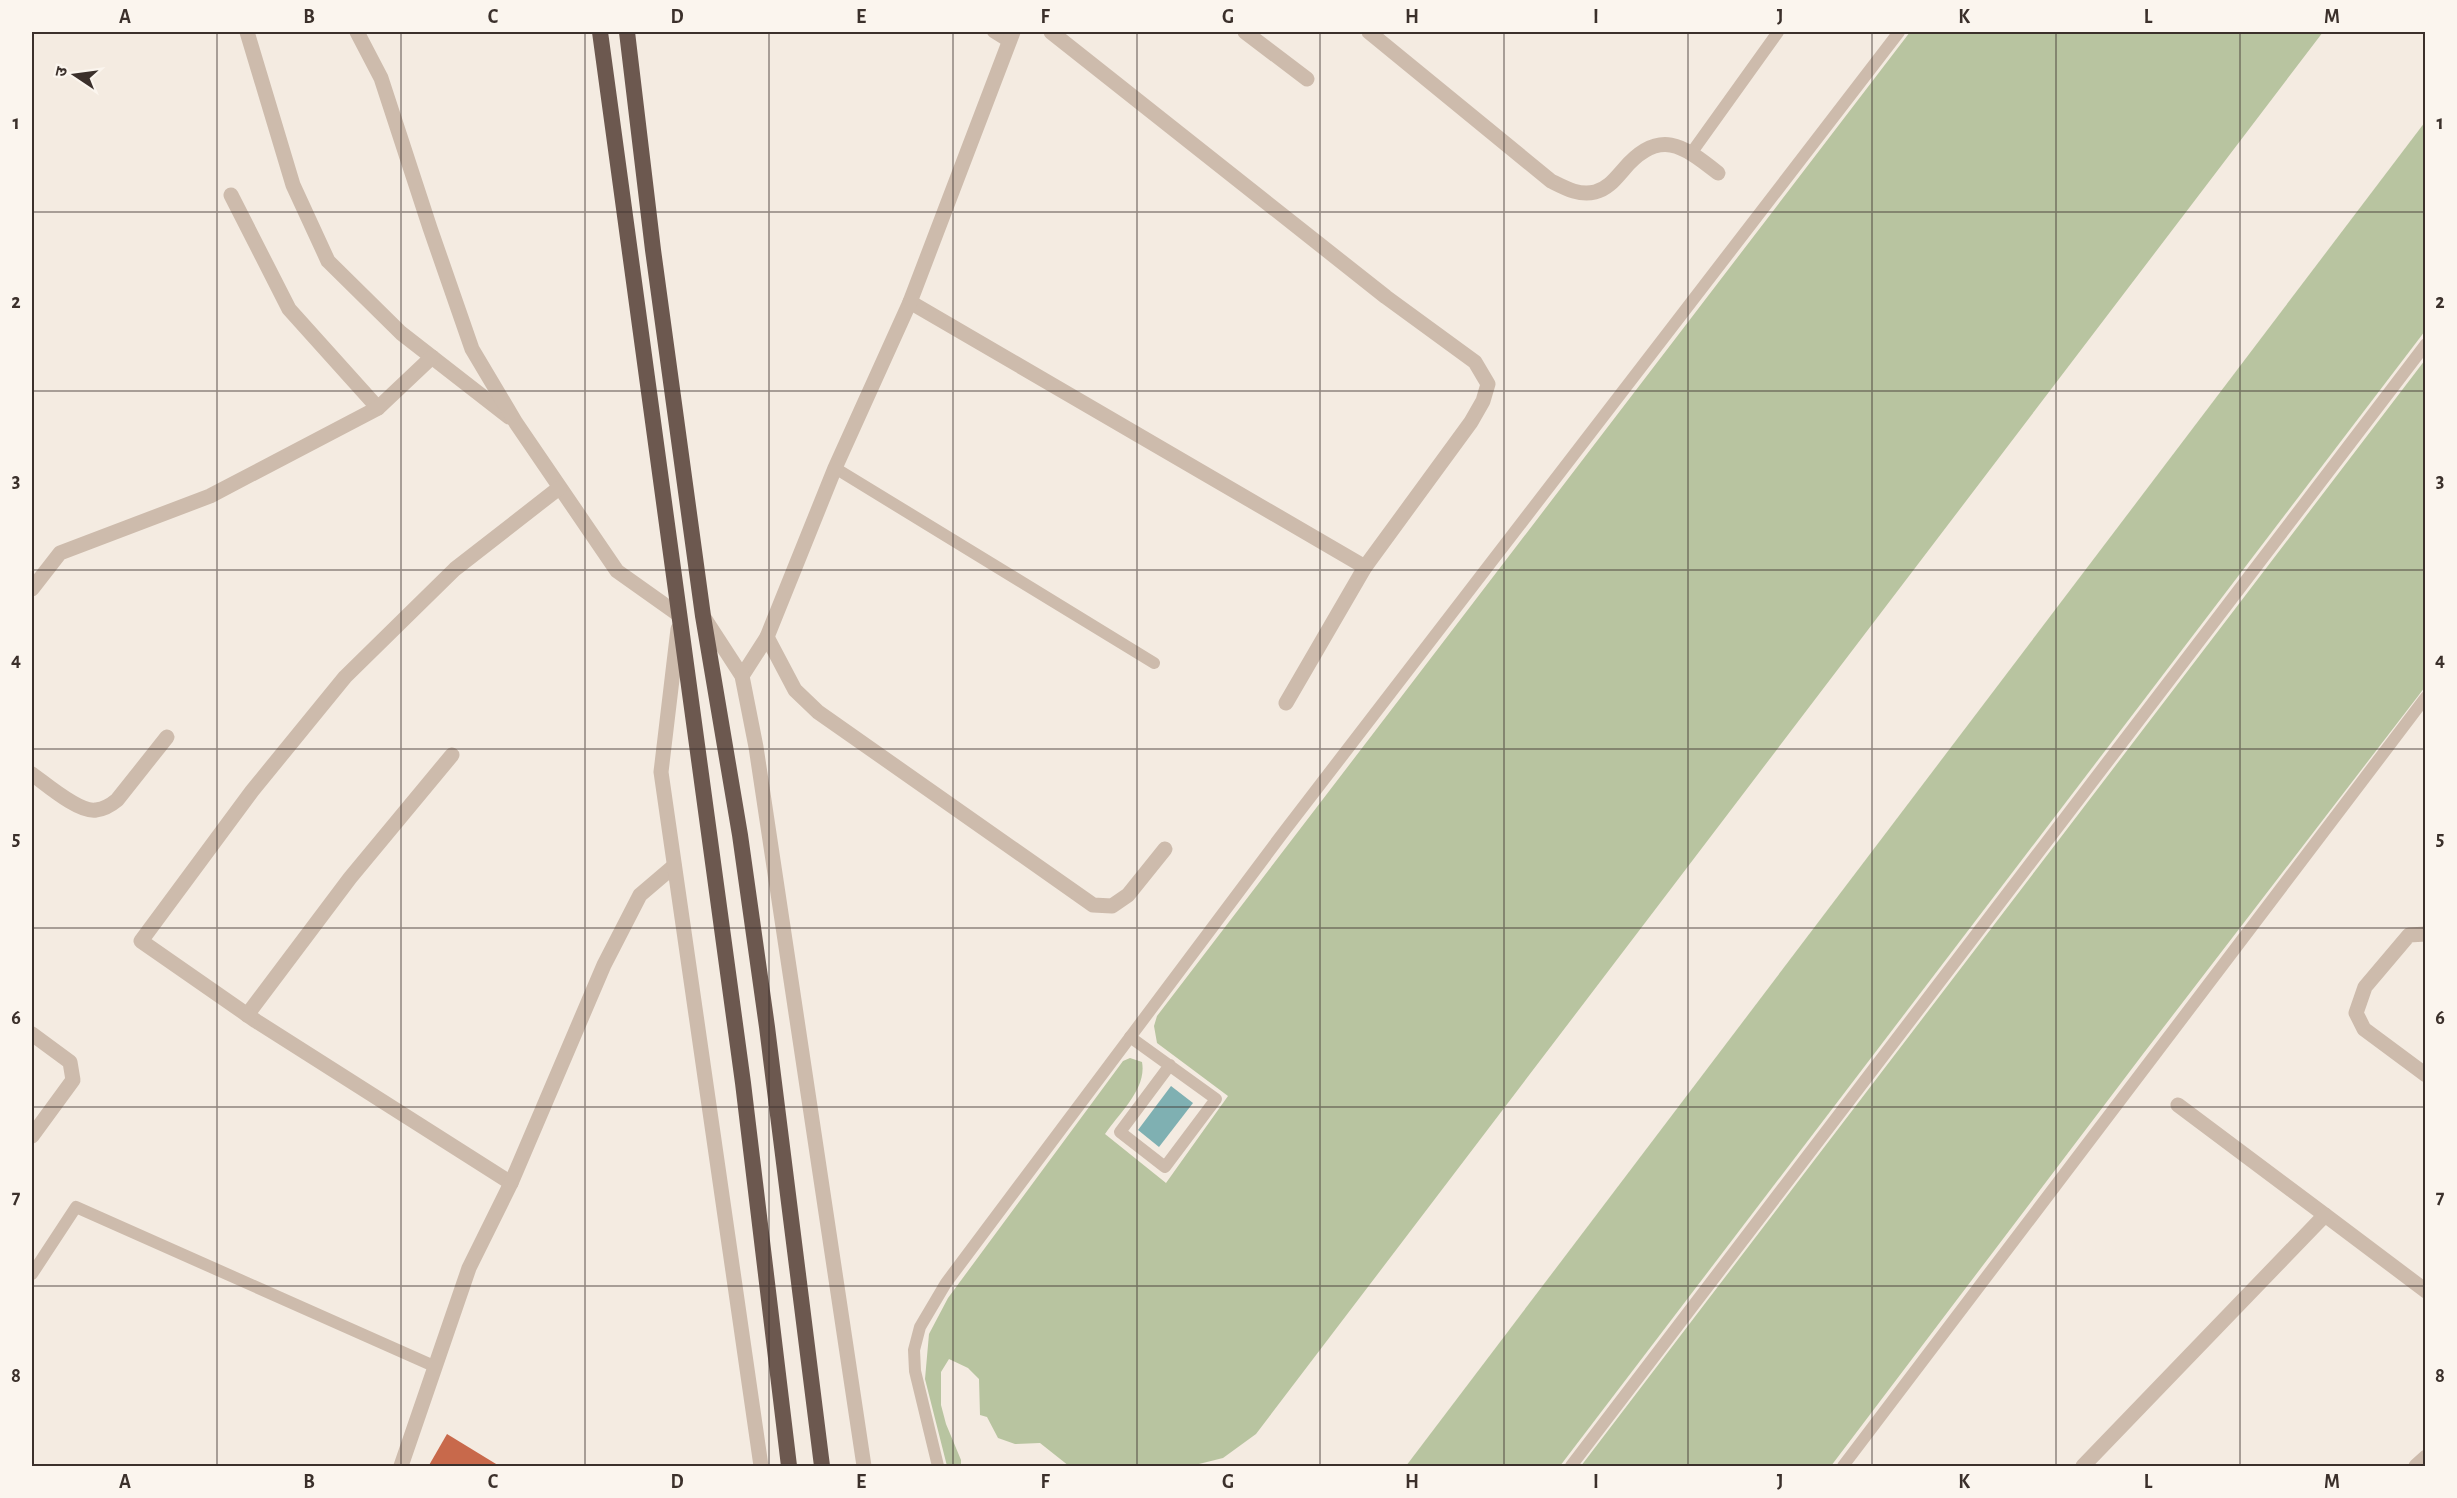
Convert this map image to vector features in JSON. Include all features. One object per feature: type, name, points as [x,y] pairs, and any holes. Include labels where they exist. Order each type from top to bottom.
[{"type":"highway","points":[[600,32],[743,1083],[789,1467]]},
{"type":"highway","points":[[627,32],[655,262],[703,616],[740,835],[822,1467]]},
{"type":"street","points":[[247,32],[293,185],[328,261],[401,333],[516,423]]},
{"type":"street","points":[[357,32],[381,78],[472,349],[516,423],[616,571],[679,615],[661,772],[760,1467]]},
{"type":"street","points":[[1051,32],[1386,297],[1475,362],[1488,384],[1483,401],[1471,422],[1365,567],[1286,703]]},
{"type":"street","points":[[1245,32],[1307,79]]},
{"type":"street","points":[[1369,32],[1551,182],[1574,192],[1596,192],[1613,183],[1635,157],[1656,145],[1674,145],[1692,152],[1718,173]]},
{"type":"street","points":[[742,676],[767,637],[835,468],[910,302],[1011,37]]},
{"type":"street","points":[[231,195],[289,309],[378,408]]},
{"type":"street","points":[[910,302],[1365,567]]},
{"type":"street","points":[[32,589],[60,553],[210,496],[378,408],[432,357]]},
{"type":"street","points":[[511,1183],[248,1015],[141,941],[252,791],[345,677],[455,569],[559,488]]},
{"type":"street","points":[[703,616],[742,676],[756,747],[864,1467]]},
{"type":"street","points":[[767,637],[795,690],[818,712],[1093,904],[1112,906],[1128,895],[1165,849]]},
{"type":"street","points":[[32,774],[80,807],[94,811],[107,808],[117,800],[167,737]]},
{"type":"street","points":[[248,1015],[350,878],[452,755]]},
{"type":"street","points":[[401,1467],[469,1268],[511,1183],[604,965],[640,895],[674,866]]},
{"type":"street","points":[[2426,934],[2409,935],[2365,987],[2356,1013],[2364,1029],[2426,1075]]},
{"type":"street","points":[[32,1034],[70,1062],[73,1080],[32,1136]]},
{"type":"street","points":[[2178,1105],[2426,1291]]},
{"type":"street","points":[[2083,1467],[2325,1215]]},
{"type":"street","points":[[2416,1467],[2426,1457]]},
{"type":"lane","points":[[993,32],[1011,37]]},
{"type":"lane","points":[[1692,152],[1778,32]]},
{"type":"lane","points":[[939,1467],[915,1371],[914,1350],[920,1327],[946,1283],[1286,829],[1899,32]]},
{"type":"lane","points":[[1571,1467],[2426,344]]},
{"type":"lane","points":[[835,468],[1154,663]]},
{"type":"lane","points":[[1843,1467],[2426,697]]},
{"type":"lane","points":[[1130,1037],[1170,1065],[1216,1099],[1165,1167],[1120,1132],[1170,1065]]},
{"type":"lane","points":[[32,1274],[76,1207],[436,1367]]},
{"type":"green space","points":[[1910,32],[2323,32],[1256,1434],[1223,1458],[1191,1466],[1069,1466],[1040,1443],[1015,1444],[998,1438],[987,1417],[980,1415],[979,1379],[968,1368],[949,1359],[941,1372],[941,1405],[961,1460],[961,1466],[947,1466],[925,1379],[929,1334],[948,1298],[1123,1061],[1130,1058],[1142,1062],[1140,1082],[1131,1100],[1105,1134],[1166,1183],[1228,1096],[1157,1043],[1154,1026],[1157,1016]]},
{"type":"green space","points":[[2425,122],[2425,331],[1560,1466],[1406,1466]]},
{"type":"green space","points":[[2425,360],[2425,687],[1831,1466],[1581,1466]]},
{"type":"water","points":[[1171,1086],[1193,1103],[1159,1147],[1138,1130]]},
{"type":"building","points":[[447,1434],[501,1467],[428,1467]]}]
